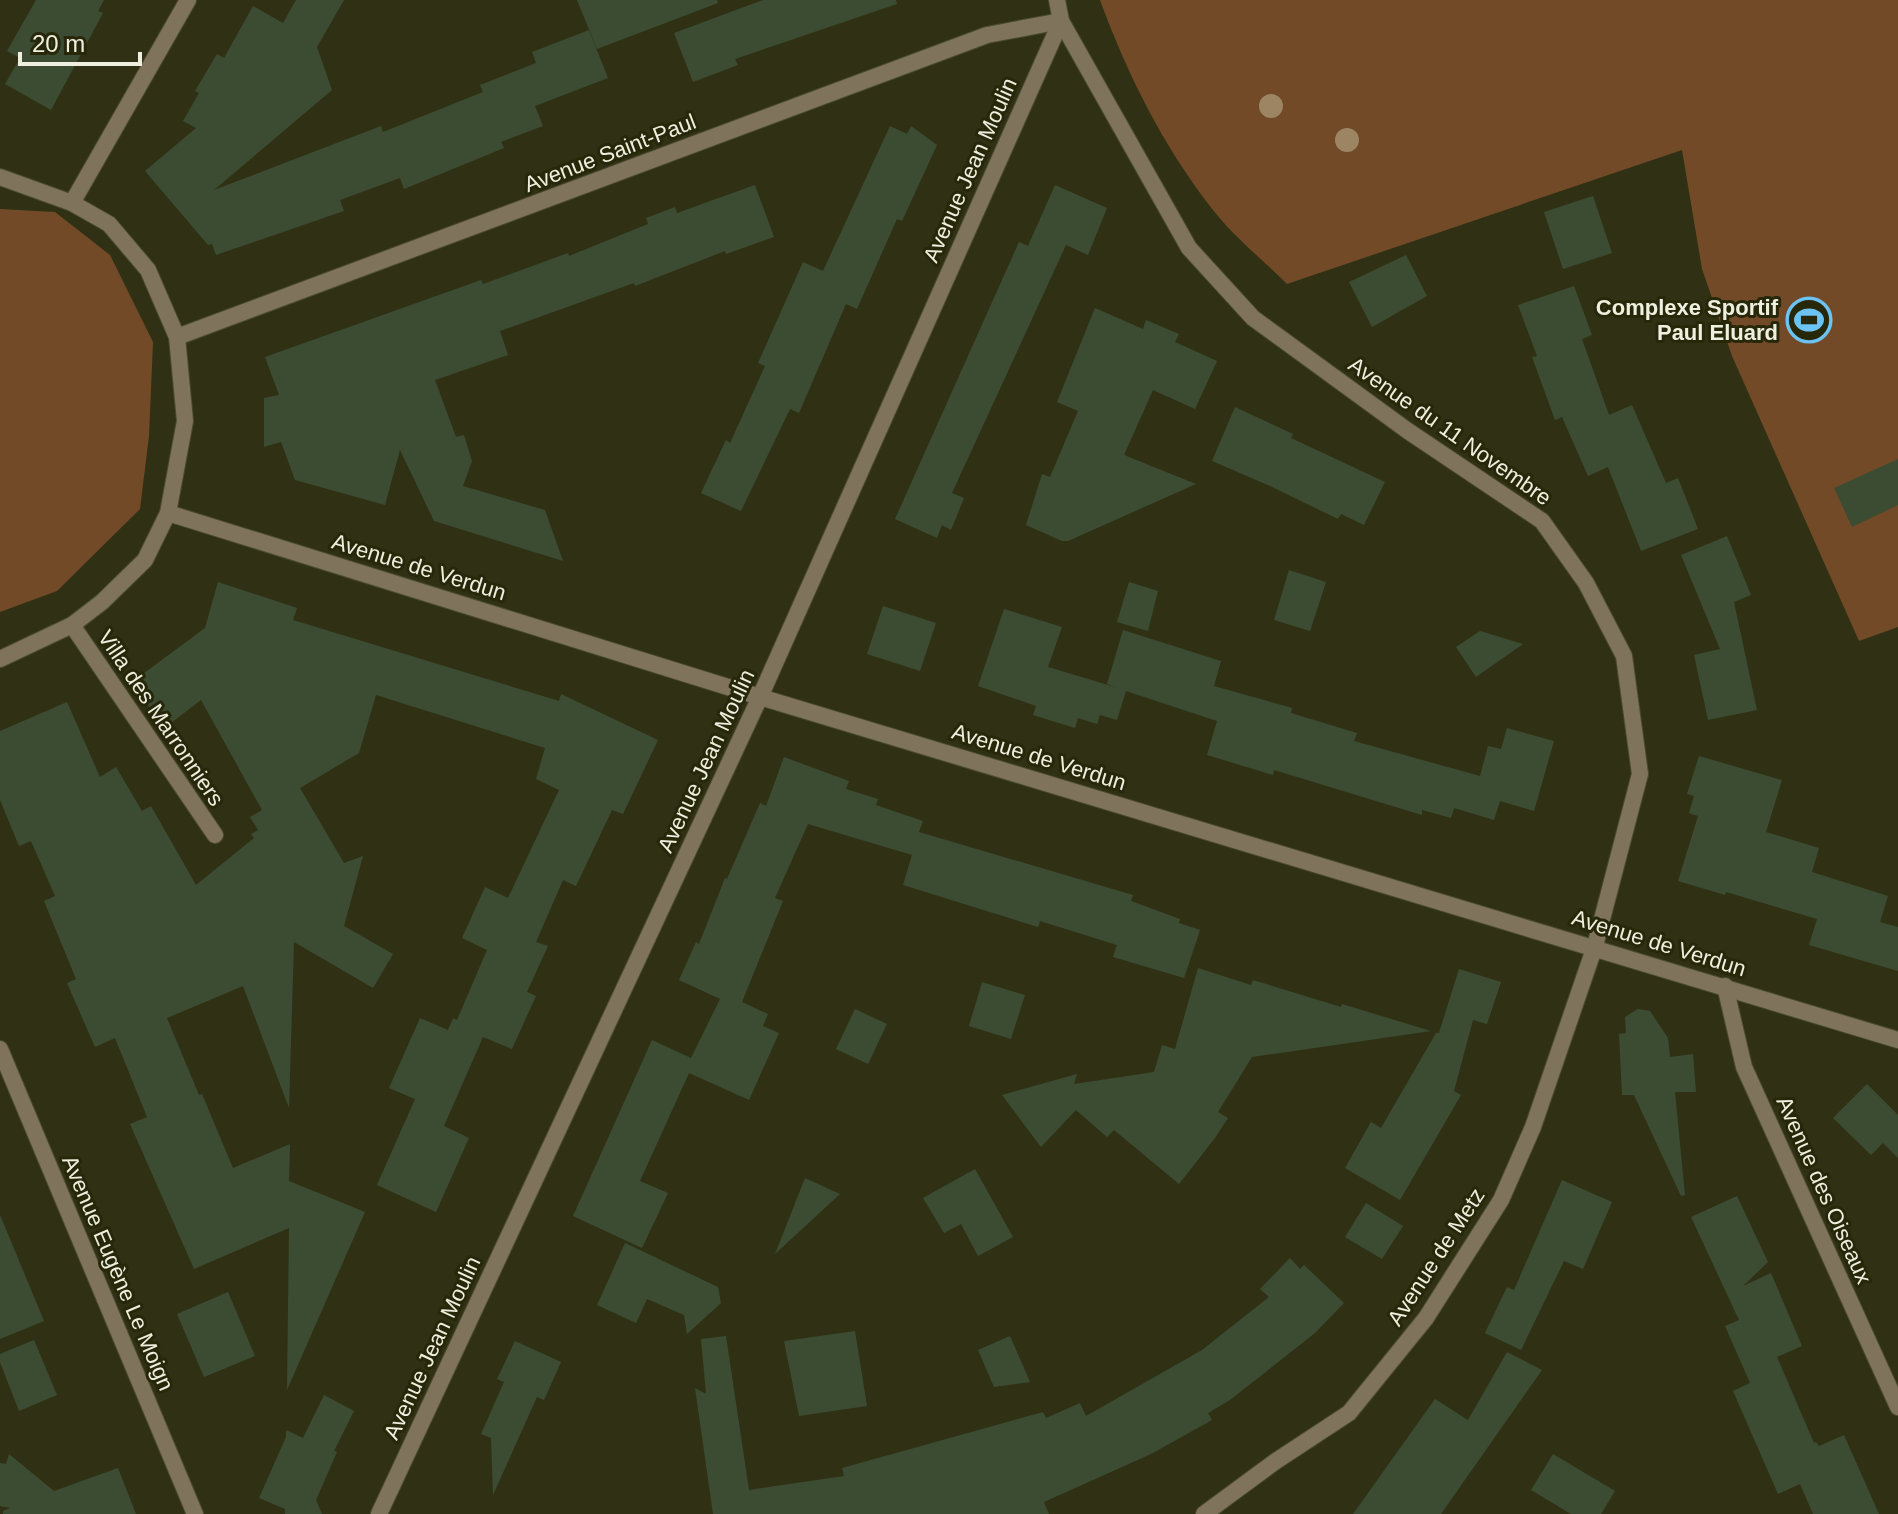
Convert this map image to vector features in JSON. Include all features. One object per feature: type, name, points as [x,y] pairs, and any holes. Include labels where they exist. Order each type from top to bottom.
[{"type":"street","points":[[72,203],[188,0]]},
{"type":"street","name":"Avenue du 11 Novembre","points":[[1057,0],[1061,21],[1189,248],[1253,318],[1408,431],[1542,521],[1586,583],[1624,656],[1640,774],[1595,946]]},
{"type":"street","name":"Avenue Saint-Paul","points":[[177,337],[987,35],[1061,21]]},
{"type":"street","name":"Avenue Jean Moulin","points":[[379,1514],[760,697],[1061,21]]},
{"type":"street","points":[[0,177],[72,203],[109,224],[148,270],[177,337],[185,421],[168,513],[145,560],[102,602],[72,625],[0,659]]},
{"type":"street","name":"Avenue de Verdun","points":[[168,513],[760,697],[1595,946],[1898,1040]]},
{"type":"street","name":"Villa des Marronniers","points":[[72,625],[215,835]]},
{"type":"street","name":"Avenue de Metz","points":[[1204,1514],[1349,1413],[1426,1318],[1501,1200],[1533,1127],[1595,946]]},
{"type":"street","name":"Avenue des Oiseaux","points":[[1725,986],[1744,1067],[1898,1407]]},
{"type":"street","name":"Avenue Eugène Le Moign","points":[[0,1049],[195,1514]]},
{"type":"shaded area","name":"Complexe Sportif Paul Eluard","points":[[1100,0],[1898,0],[1898,627],[1859,641],[1732,356],[1702,269],[1682,150],[1287,284],[1221,220],[1178,161],[1135,83]]},
{"type":"shaded area","points":[[0,209],[55,212],[110,255],[153,342],[149,436],[140,509],[57,591],[0,612]]},
{"type":"building","points":[[36,0],[104,0],[98,11],[103,13],[51,110],[5,84],[20,58],[7,51]]},
{"type":"building","points":[[296,0],[344,0],[317,47],[332,90],[214,190],[381,126],[383,132],[483,92],[480,85],[536,63],[532,52],[589,30],[608,78],[535,106],[543,126],[501,142],[504,148],[404,189],[400,178],[340,200],[344,211],[216,255],[212,244],[208,245],[145,171],[196,128],[183,121],[199,93],[195,91],[217,54],[224,58],[253,6],[283,23]]},
{"type":"building","points":[[577,0],[717,0],[718,3],[597,49]]},
{"type":"building","points":[[763,0],[896,0],[897,4],[735,59],[738,65],[693,82],[674,33]]},
{"type":"building","points":[[890,126],[907,134],[911,126],[937,145],[902,221],[897,219],[857,309],[846,304],[799,413],[790,409],[741,511],[701,493],[726,440],[730,443],[765,366],[758,363],[803,262],[823,271]]},
{"type":"building","points":[[755,185],[774,237],[726,254],[725,251],[635,286],[634,283],[500,331],[508,355],[435,380],[456,437],[464,435],[472,461],[463,486],[545,510],[563,561],[434,521],[400,450],[385,505],[295,480],[281,442],[264,447],[264,398],[279,395],[265,357],[481,280],[483,284],[568,253],[569,256],[648,224],[646,218],[675,207],[677,213]]},
{"type":"building","points":[[1055,185],[1107,208],[1088,255],[1066,245],[952,493],[964,498],[951,530],[942,525],[937,538],[895,519],[1019,242],[1028,246]]},
{"type":"building","points":[[1593,196],[1612,253],[1563,269],[1544,212]]},
{"type":"building","points":[[1406,255],[1427,296],[1372,327],[1349,282]]},
{"type":"building","points":[[1574,286],[1592,335],[1582,339],[1609,415],[1632,405],[1666,483],[1678,478],[1698,529],[1641,551],[1608,467],[1588,476],[1562,417],[1555,420],[1532,357],[1537,356],[1518,305]]},
{"type":"building","points":[[1095,308],[1143,329],[1146,320],[1179,334],[1175,342],[1217,361],[1195,409],[1153,390],[1124,455],[1196,484],[1062,541],[1026,525],[1042,474],[1050,477],[1078,411],[1057,402]]},
{"type":"building","points":[[1235,407],[1293,434],[1291,438],[1385,482],[1364,525],[1341,514],[1338,519],[1212,461]]},
{"type":"building","points":[[1898,459],[1898,505],[1852,527],[1834,488]]},
{"type":"building","points":[[1727,536],[1751,595],[1734,602],[1757,710],[1708,720],[1694,655],[1720,649],[1681,555]]},
{"type":"building","points":[[1289,570],[1326,582],[1310,631],[1274,620]]},
{"type":"building","points":[[218,582],[297,608],[293,620],[559,701],[561,694],[658,740],[623,814],[612,810],[576,886],[563,880],[536,942],[548,946],[527,992],[536,996],[512,1049],[483,1037],[444,1126],[469,1138],[436,1212],[377,1185],[415,1099],[389,1088],[420,1018],[448,1030],[453,1018],[457,1020],[487,950],[462,938],[485,887],[508,898],[559,790],[536,779],[545,748],[376,695],[359,753],[300,788],[344,863],[363,856],[344,926],[393,954],[373,988],[294,942],[289,1108],[243,986],[167,1018],[233,1168],[290,1144],[289,1181],[365,1212],[287,1390],[289,1228],[194,1269],[130,1124],[147,1117],[115,1038],[95,1047],[67,983],[76,979],[44,901],[55,896],[31,841],[19,846],[0,800],[0,731],[67,702],[100,777],[116,767],[142,811],[151,806],[196,885],[254,838],[251,834],[258,830],[250,817],[262,810],[201,700],[171,723],[163,712],[157,717],[135,689],[140,684],[136,679],[205,628]]},
{"type":"building","points":[[1129,582],[1158,591],[1148,631],[1117,622]]},
{"type":"building","points":[[883,606],[936,623],[920,671],[867,654]]},
{"type":"building","points":[[1004,609],[1062,627],[1048,667],[1118,688],[1107,684],[1123,630],[1221,661],[1214,686],[1292,708],[1291,713],[1357,733],[1354,741],[1480,776],[1488,746],[1501,749],[1507,728],[1554,741],[1534,811],[1500,801],[1494,820],[1454,808],[1451,818],[1422,810],[1422,815],[1274,770],[1273,775],[1207,755],[1217,721],[1126,691],[1117,720],[1100,715],[1097,724],[1078,718],[1075,728],[1033,715],[1036,706],[978,686]]},
{"type":"building","points":[[1480,631],[1523,644],[1476,677],[1456,647]]},
{"type":"building","points":[[1699,756],[1782,780],[1766,832],[1819,848],[1812,872],[1888,896],[1880,922],[1898,927],[1898,971],[1809,945],[1817,919],[1678,881],[1698,816],[1689,813],[1694,796],[1687,794]]},
{"type":"building","points":[[784,757],[849,781],[846,789],[878,799],[876,805],[923,821],[919,832],[1133,895],[1131,901],[1200,930],[1184,978],[1113,957],[1117,945],[1040,921],[1038,927],[903,885],[912,855],[808,824],[775,898],[783,901],[742,1002],[768,1014],[763,1026],[779,1033],[749,1100],[689,1073],[640,1181],[668,1193],[642,1248],[573,1216],[652,1040],[691,1058],[720,999],[679,980],[696,942],[699,944],[760,803],[766,806]]},
{"type":"building","points":[[1198,968],[1251,985],[1253,980],[1341,1007],[1342,1004],[1431,1031],[1252,1057],[1218,1112],[1228,1118],[1179,1184],[1114,1130],[1107,1137],[1076,1110],[1041,1147],[1002,1095],[1077,1074],[1074,1084],[1154,1072],[1162,1045],[1175,1049]]},
{"type":"building","points":[[1459,969],[1501,982],[1487,1024],[1473,1020],[1454,1091],[1461,1095],[1400,1200],[1345,1168],[1371,1122],[1381,1128],[1436,1033],[1439,1033]]},
{"type":"building","points":[[982,982],[1025,995],[1011,1039],[969,1026]]},
{"type":"building","points":[[855,1009],[887,1024],[868,1064],[836,1049]]},
{"type":"building","points":[[1638,1009],[1650,1011],[1668,1038],[1670,1057],[1693,1054],[1696,1092],[1675,1092],[1685,1195],[1681,1196],[1634,1095],[1622,1095],[1619,1034],[1626,1033],[1625,1017]]},
{"type":"building","points":[[1867,1084],[1898,1115],[1898,1158],[1883,1143],[1871,1155],[1833,1118]]},
{"type":"building","points":[[975,1169],[1013,1237],[978,1256],[961,1224],[944,1233],[923,1198]]},
{"type":"building","points":[[805,1178],[840,1194],[775,1254]]},
{"type":"building","points":[[1562,1180],[1612,1202],[1583,1269],[1564,1261],[1521,1350],[1485,1333],[1507,1287],[1514,1290]]},
{"type":"building","points":[[1737,1196],[1768,1262],[1743,1286],[1771,1273],[1802,1346],[1777,1357],[1814,1443],[1819,1446],[1844,1435],[1879,1514],[1813,1514],[1800,1484],[1778,1494],[1733,1391],[1750,1383],[1725,1326],[1739,1320],[1691,1217]]},
{"type":"building","points":[[1366,1203],[1403,1226],[1382,1259],[1345,1237]]},
{"type":"building","points":[[0,1215],[44,1321],[0,1339]]},
{"type":"building","points":[[625,1243],[718,1287],[721,1303],[687,1334],[684,1315],[647,1299],[636,1323],[597,1305]]},
{"type":"building","points":[[1290,1258],[1300,1269],[1304,1265],[1344,1303],[1315,1333],[1230,1400],[1208,1413],[1212,1420],[1151,1454],[1044,1502],[1049,1514],[713,1514],[695,1388],[706,1394],[701,1339],[726,1336],[749,1490],[844,1476],[842,1468],[1043,1412],[1046,1418],[1080,1403],[1086,1416],[1202,1350],[1269,1297],[1260,1289]]},
{"type":"building","points":[[228,1292],[255,1356],[204,1377],[177,1314]]},
{"type":"building","points":[[855,1331],[867,1406],[799,1416],[784,1341]]},
{"type":"building","points":[[1010,1336],[1030,1382],[994,1387],[978,1350]]},
{"type":"building","points":[[34,1340],[57,1395],[19,1411],[0,1362],[0,1354]]},
{"type":"building","points":[[515,1341],[561,1362],[544,1400],[537,1397],[493,1495],[491,1438],[481,1434],[504,1382],[497,1379]]},
{"type":"building","points":[[1507,1352],[1542,1370],[1441,1514],[1353,1514],[1435,1399],[1468,1420]]},
{"type":"building","points":[[324,1395],[354,1411],[334,1451],[337,1452],[316,1500],[322,1514],[285,1514],[285,1509],[259,1498],[286,1437],[286,1430],[303,1438]]},
{"type":"building","points":[[9,1454],[54,1491],[118,1468],[136,1514],[3,1514],[10,1508],[0,1506],[0,1463],[6,1464]]},
{"type":"building","points":[[1553,1454],[1615,1491],[1601,1514],[1571,1514],[1531,1490]]},
{"type":"place","name":"Complexe Sportif Paul Eluard","points":[[1809,320]]}]
